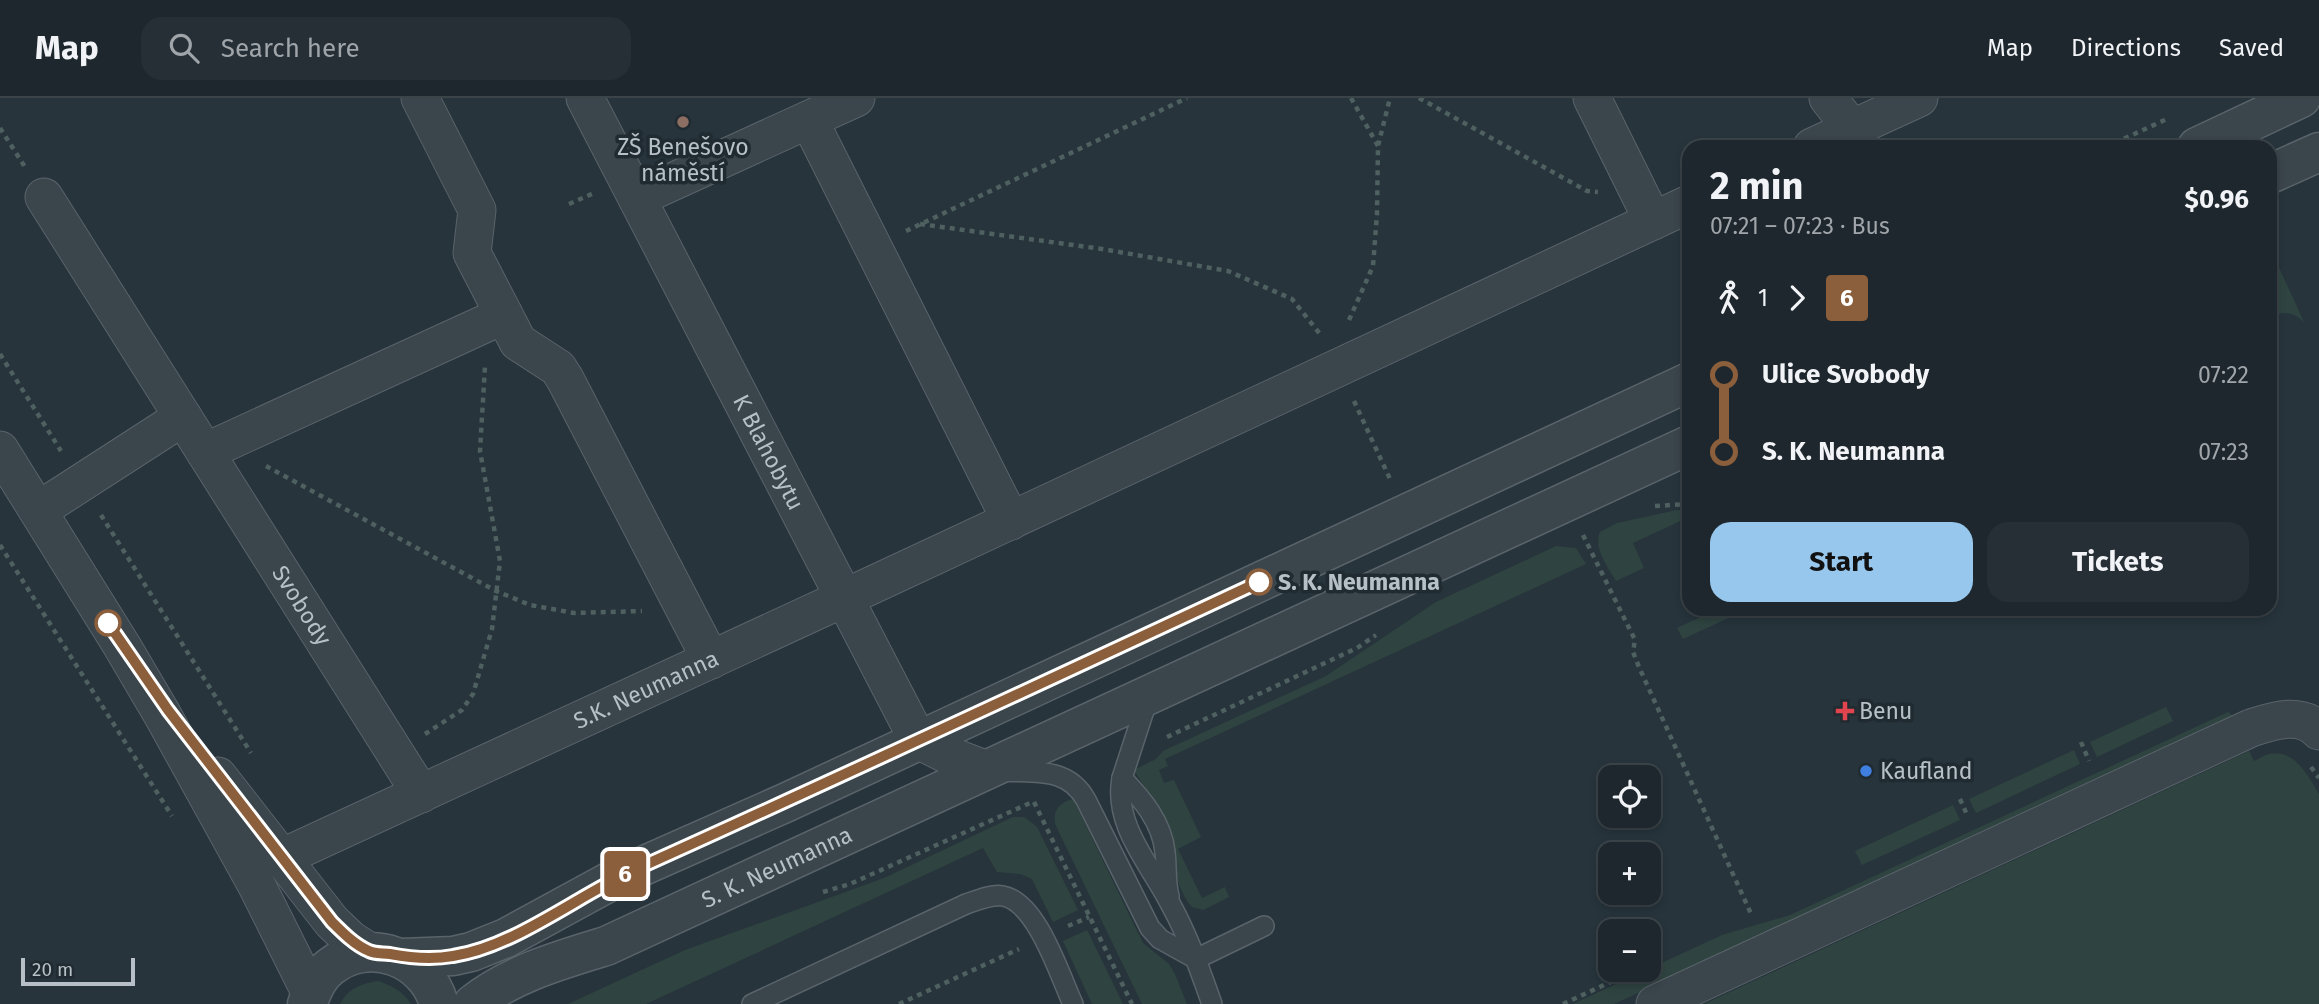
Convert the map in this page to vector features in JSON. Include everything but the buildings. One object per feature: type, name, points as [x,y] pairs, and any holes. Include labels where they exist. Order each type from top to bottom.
[{"type":"street","points":[[420,98],[477,210],[472,253],[504,315],[518,342],[558,368],[565,379],[711,660]]},
{"type":"street","name":"K Blahobytu","points":[[585,98],[918,740]]},
{"type":"street","points":[[637,198],[856,98]]},
{"type":"street","points":[[1592,98],[1647,208]]},
{"type":"street","points":[[1828,98],[1856,138],[1919,98]]},
{"type":"street","points":[[2212,140],[2301,98]]},
{"type":"street","points":[[809,120],[1011,521]]},
{"type":"street","points":[[2277,171],[2319,152]]},
{"type":"street","name":"Svobody","points":[[44,197],[183,417],[214,447],[421,794]]},
{"type":"street","name":"S.K. Neumanna","points":[[281,858],[1338,368],[1647,208],[1682,205]]},
{"type":"street","points":[[214,447],[504,315]]},
{"type":"street","points":[[308,1000],[321,976],[338,962],[359,953],[453,956],[489,946],[618,877],[785,803],[1682,385]]},
{"type":"street","points":[[38,510],[183,417]]},
{"type":"street","name":"S. K. Neumanna","points":[[473,1004],[488,992],[540,967],[606,946],[1682,447]]},
{"type":"street","points":[[0,450],[122,646],[228,832],[308,1000]]},
{"type":"street","points":[[122,646],[168,710],[332,922],[351,940],[412,964],[428,979],[439,1004]]},
{"type":"street","points":[[1656,1004],[2251,728],[2279,719],[2298,719],[2313,724],[2319,731]]},
{"type":"street","points":[[918,740],[987,770]]},
{"type":"lane","points":[[1150,694],[1122,778],[1119,793],[1124,819],[1146,864],[1171,904],[1196,959],[1212,1004]]},
{"type":"lane","points":[[987,770],[1049,773],[1073,782],[1086,800],[1150,928],[1160,939],[1196,959]]},
{"type":"lane","points":[[1122,778],[1148,807],[1162,836],[1171,904]]},
{"type":"lane","points":[[752,1004],[953,910],[984,897],[1002,896],[1026,909],[1043,938],[1073,1004]]},
{"type":"lane","points":[[1196,959],[1264,926]]},
{"type":"path","points":[[872,246],[1187,98]]},
{"type":"path","points":[[1351,98],[1378,146]]},
{"type":"path","points":[[1338,368],[1339,341],[1373,265],[1378,146],[1390,98]]},
{"type":"path","points":[[1419,98],[1587,191],[1647,208]]},
{"type":"path","points":[[2121,140],[2176,114]]},
{"type":"path","points":[[0,128],[44,197]]},
{"type":"path","points":[[920,224],[1102,249],[1228,271],[1293,299],[1320,334],[1391,480]]},
{"type":"path","points":[[395,754],[463,710],[473,694],[492,629],[500,561],[480,451],[486,353],[504,315]]},
{"type":"path","points":[[0,354],[258,763]]},
{"type":"path","points":[[214,447],[530,606],[574,613],[685,610]]},
{"type":"path","points":[[1580,528],[1635,640],[1633,652],[1639,667],[1752,916]]},
{"type":"path","points":[[0,545],[178,827]]},
{"type":"path","points":[[2081,742],[2091,766]]},
{"type":"path","points":[[1960,799],[1970,822]]},
{"type":"path","points":[[1033,801],[1132,1004]]},
{"type":"path","points":[[899,1004],[1089,916]]},
{"type":"path","points":[[1563,1004],[1611,982]]},
{"type":"green space","points":[[2277,263],[2304,322],[2287,313],[2277,315]]},
{"type":"green space","points":[[1682,510],[1682,520],[1633,543],[1644,568],[1616,581],[1600,551],[1598,538],[1600,532],[1617,523]]},
{"type":"green space","points":[[1556,546],[1576,548],[1586,564],[1165,759],[1168,766],[1159,770],[1164,783],[1174,780],[1201,837],[1178,849],[1202,898],[1225,887],[1229,897],[1203,910],[1192,907],[1180,887],[1166,822],[1134,770],[1156,759],[1163,751],[1326,676],[1436,602]]},
{"type":"green space","points":[[1703,616],[1733,616],[1683,639],[1677,628]]},
{"type":"green space","points":[[2166,707],[2173,721],[2097,757],[2090,742]]},
{"type":"green space","points":[[2228,712],[2234,717],[1614,1004],[1573,1004],[1621,982],[1661,982],[1661,963],[1722,935],[1790,915]]},
{"type":"green space","points":[[2074,750],[2080,764],[1976,813],[1969,799]]},
{"type":"green space","points":[[2249,751],[2254,761],[2267,755],[2286,755],[2300,765],[2319,794],[2319,1004],[1704,1004]]},
{"type":"green space","points":[[1073,799],[1143,943],[1169,964],[1187,1004],[1142,1004],[1056,826],[1057,809]]},
{"type":"green space","points":[[1953,805],[1960,820],[1862,865],[1855,851]]},
{"type":"green space","points":[[1013,817],[1024,817],[1037,827],[1078,910],[1053,922],[1032,879],[1020,874],[997,872],[983,848],[646,1004],[568,1004],[685,950],[884,878]]},
{"type":"green space","points":[[1087,930],[1123,1004],[1092,1004],[1063,941]]},
{"type":"green space","points":[[378,981],[397,989],[411,1004],[340,1004],[347,994],[356,988]]},
{"type":"bus line","name":"6","points":[[108,623],[168,710],[332,922],[351,940],[370,952],[402,958],[433,958],[453,956],[489,946],[618,877],[785,803],[1259,582]]},
{"type":"place","name":"ZŠ Benešovo náměstí","points":[[683,122]]},
{"type":"place","name":"S. K. Neumanna","points":[[1259,582]]},
{"type":"place","name":"Benu","points":[[1845,711]]},
{"type":"place","name":"Kaufland","points":[[1866,771]]}]
